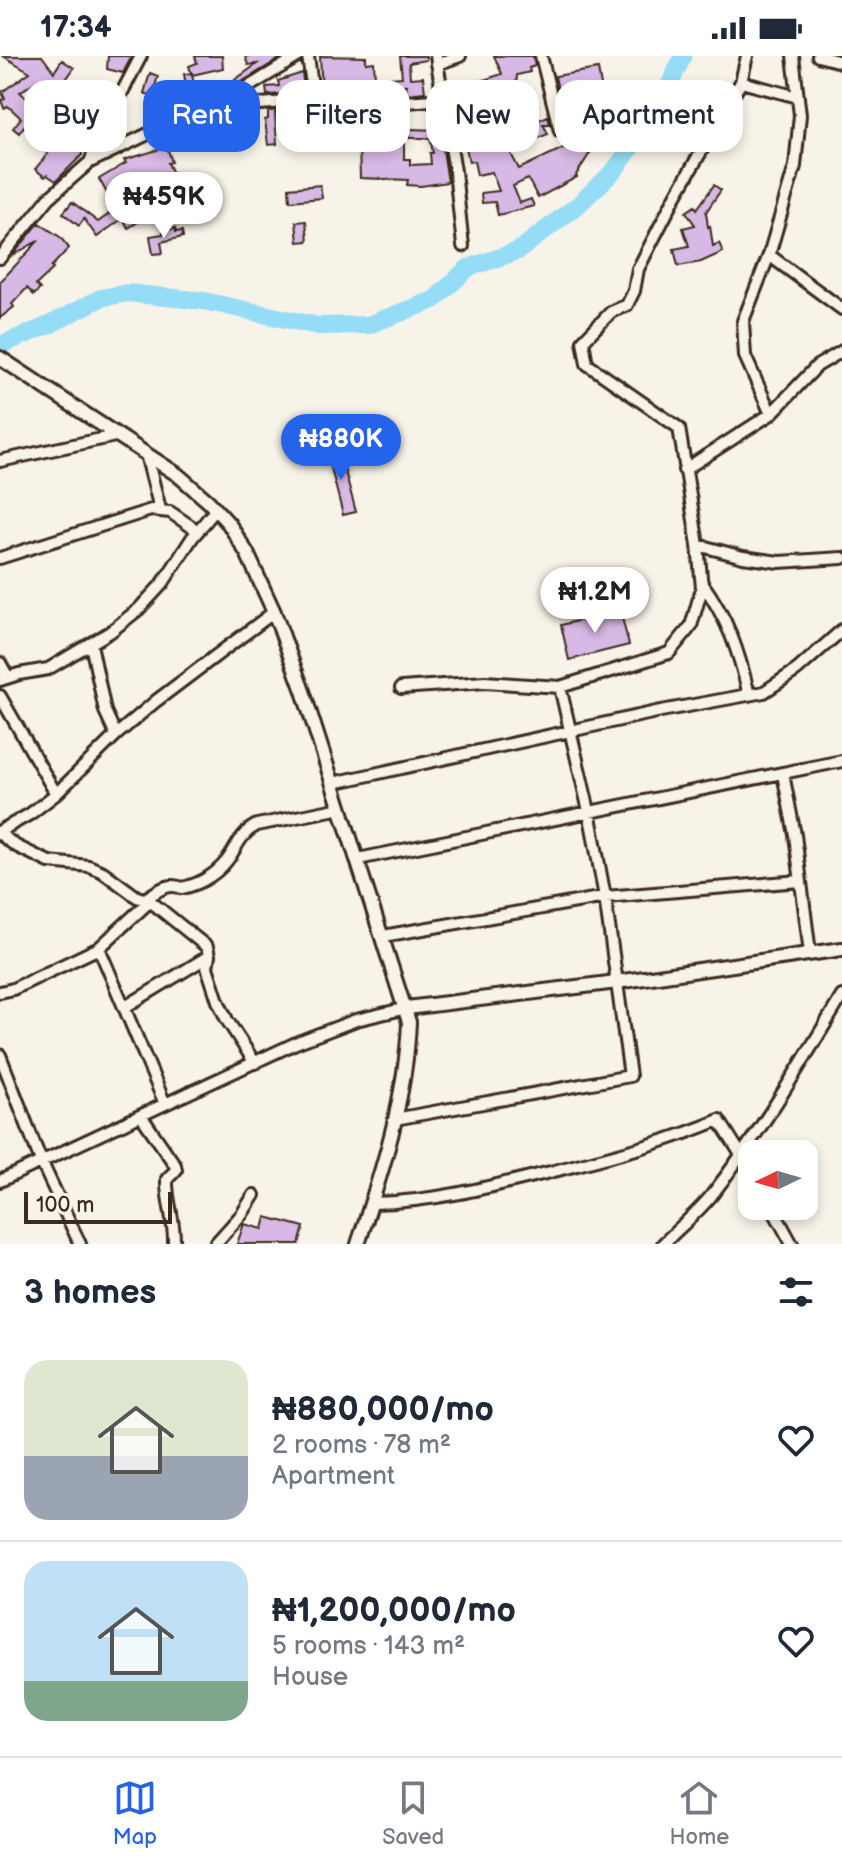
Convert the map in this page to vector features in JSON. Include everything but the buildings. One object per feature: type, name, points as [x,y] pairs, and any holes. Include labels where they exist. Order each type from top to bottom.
[{"type":"main road","points":[[0,358],[178,475],[216,509],[247,553],[274,612],[333,783],[409,1022],[395,1119],[358,1244]]},
{"type":"main road","points":[[407,1008],[617,982],[842,949]]},
{"type":"street","points":[[90,162],[106,123],[141,56]]},
{"type":"street","points":[[260,80],[299,56]]},
{"type":"street","points":[[308,56],[311,80]]},
{"type":"street","points":[[439,80],[436,60],[460,56]]},
{"type":"street","points":[[541,56],[555,111]]},
{"type":"street","points":[[741,80],[747,56]]},
{"type":"street","points":[[771,414],[745,356],[743,321],[769,255],[795,166],[800,115],[793,56]]},
{"type":"street","points":[[818,56],[841,62]]},
{"type":"street","points":[[743,83],[798,97]]},
{"type":"street","points":[[0,258],[49,198],[90,162],[143,136]]},
{"type":"street","points":[[450,152],[463,246]]},
{"type":"street","points":[[401,688],[485,682],[560,687],[669,653],[691,626],[700,601],[702,583],[679,428],[587,364],[583,341],[611,312],[627,305],[634,291],[638,269],[701,152]]},
{"type":"street","points":[[769,255],[842,309]]},
{"type":"street","points":[[684,470],[771,414],[817,366],[842,351]]},
{"type":"street","points":[[0,461],[115,436]]},
{"type":"street","points":[[146,454],[160,509]]},
{"type":"street","points":[[0,558],[130,515],[160,509],[187,521],[198,531]]},
{"type":"street","points":[[0,663],[4,679],[48,669],[110,632],[139,609],[163,583],[216,509]]},
{"type":"street","points":[[698,545],[743,557],[779,562],[842,558]]},
{"type":"street","points":[[702,583],[727,621],[744,668],[749,695]]},
{"type":"street","points":[[255,1063],[218,1001],[207,967],[207,947],[148,900],[137,897],[103,872],[89,866],[49,862],[16,846],[0,832],[56,794],[116,735],[192,671],[274,612]]},
{"type":"street","points":[[333,783],[749,695],[776,686],[842,630]]},
{"type":"street","points":[[91,644],[105,711],[116,735]]},
{"type":"street","points":[[395,1119],[630,1076],[605,897],[560,687]]},
{"type":"street","points":[[0,696],[56,794]]},
{"type":"street","points":[[358,859],[842,761]]},
{"type":"street","points":[[783,774],[795,835],[810,953]]},
{"type":"street","points":[[0,992],[13,989],[99,948],[166,886],[182,888],[206,880],[225,864],[247,830],[257,825],[341,808]]},
{"type":"street","points":[[383,936],[605,897],[800,881]]},
{"type":"street","points":[[99,948],[165,1104]]},
{"type":"street","points":[[125,1007],[209,956]]},
{"type":"street","points":[[751,1140],[780,1099],[842,996]]},
{"type":"street","points":[[0,1181],[255,1063],[356,1020],[407,1008]]},
{"type":"street","points":[[0,1055],[41,1161],[80,1244]]},
{"type":"street","points":[[142,1117],[175,1165],[176,1170],[167,1179],[166,1188],[174,1221],[174,1244]]},
{"type":"street","points":[[372,1203],[396,1203],[510,1182],[647,1147],[719,1120],[738,1147]]},
{"type":"street","points":[[663,1244],[709,1198],[738,1158]]},
{"type":"street","points":[[215,1244],[242,1214],[254,1195]]},
{"type":"street","points":[[779,1220],[792,1244]]},
{"type":"waterway","points":[[0,348],[101,298],[127,293],[204,301],[318,326],[368,325],[434,300],[468,268],[518,251],[578,205],[614,171],[657,112],[683,56]]}]
